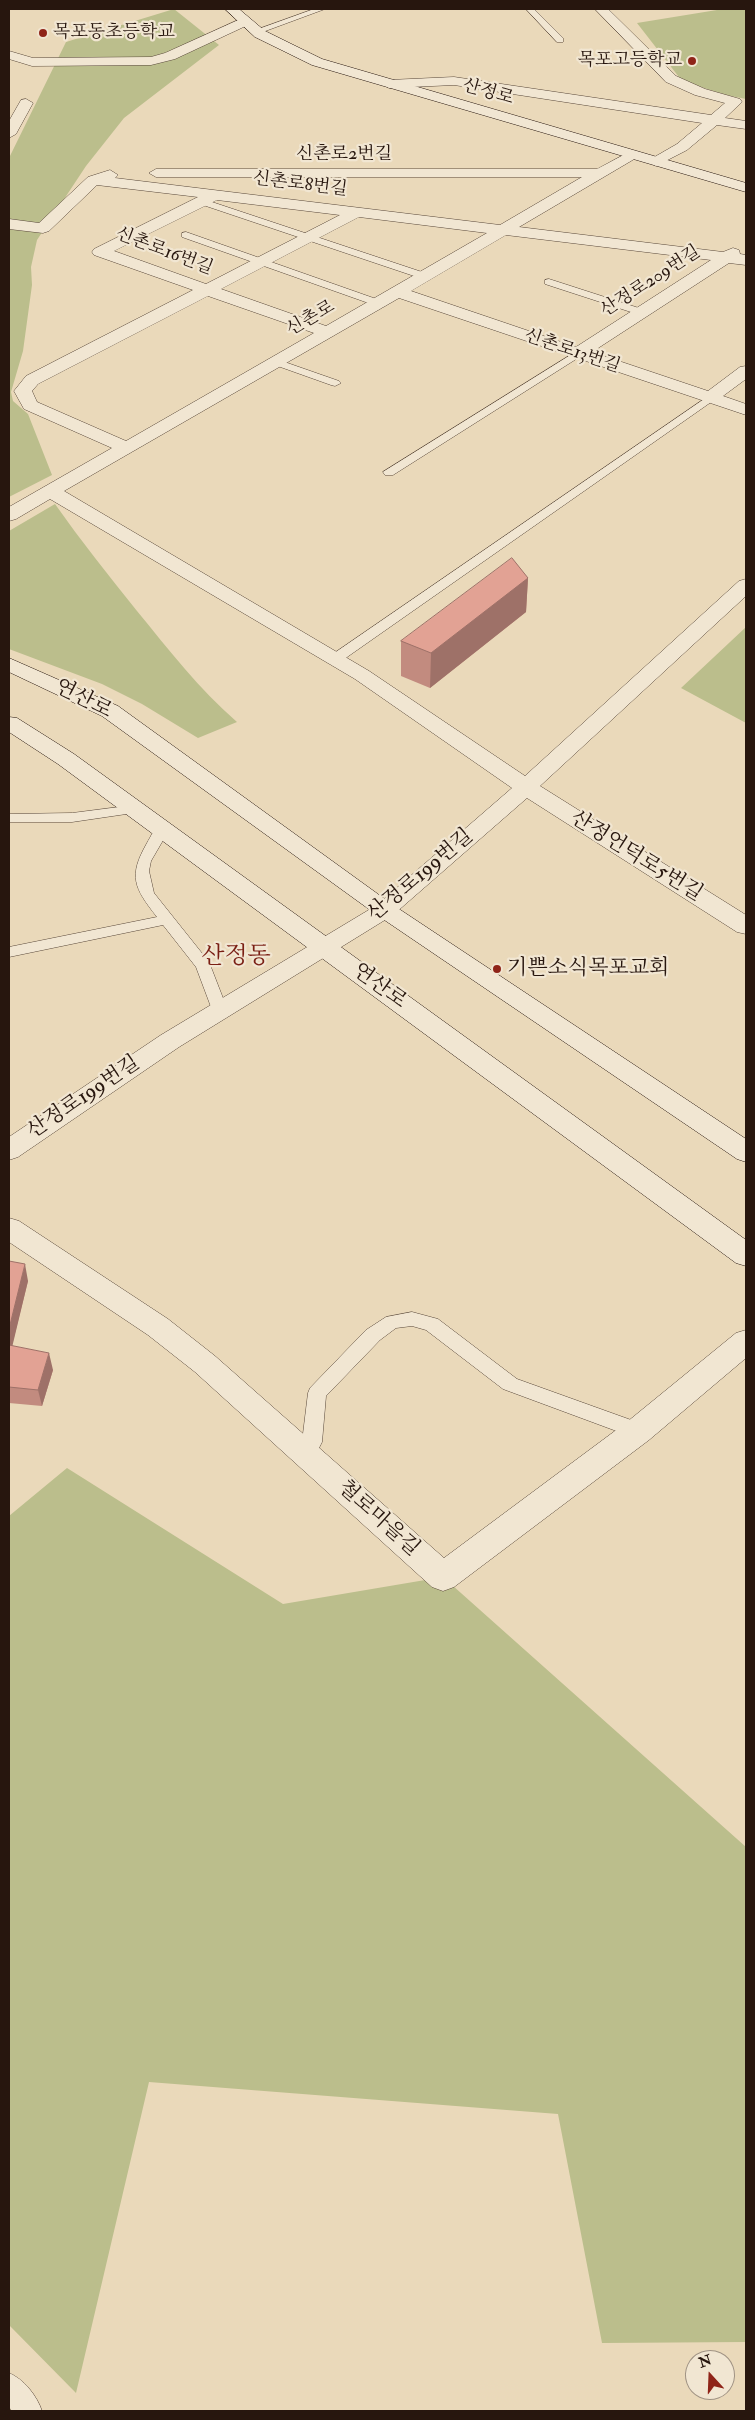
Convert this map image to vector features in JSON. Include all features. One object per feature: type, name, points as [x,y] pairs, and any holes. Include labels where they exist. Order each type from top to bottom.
[{"type":"street","name":"산정로","points":[[231,9],[257,31],[318,62],[656,162],[744,186]]},
{"type":"street","points":[[601,9],[671,79],[700,92],[735,102],[682,147],[656,162]]},
{"type":"street","points":[[9,55],[32,62],[151,61],[170,56],[244,20]]},
{"type":"street","points":[[389,84],[433,80],[454,81],[746,125]]},
{"type":"street","points":[[9,134],[26,103]]},
{"type":"street","name":"신촌로","points":[[9,515],[398,292],[503,228],[631,154]]},
{"type":"street","name":"신촌로2번길","points":[[93,180],[101,176],[138,173],[597,174]]},
{"type":"street","points":[[9,224],[43,228],[93,180]]},
{"type":"street","name":"신촌로8번길","points":[[93,180],[209,198],[503,228],[746,260]]},
{"type":"street","name":"신촌로16번길","points":[[209,198],[100,252],[327,332]]},
{"type":"street","points":[[125,447],[30,404],[23,391],[32,380],[357,212]]},
{"type":"street","name":"산정로209번길","points":[[577,354],[746,244]]},
{"type":"street","name":"신촌로13번길","points":[[398,292],[746,410]]},
{"type":"street","points":[[710,398],[746,371]]},
{"type":"street","name":"산정언덕로5번길","points":[[50,491],[362,675],[526,787],[746,926]]},
{"type":"street","name":"산정로199번길","points":[[9,1150],[170,1041],[385,910],[526,787],[746,585]]},
{"type":"street","name":"연산로","points":[[9,664],[110,711],[385,910],[746,1152]]},
{"type":"street","name":"연산로","points":[[9,723],[66,759],[746,1255]]},
{"type":"street","name":"철로마을길","points":[[9,1228],[158,1327],[205,1364],[443,1577],[638,1431],[746,1340]]},
{"type":"lane","points":[[257,31],[321,9]]},
{"type":"lane","points":[[530,9],[560,40]]},
{"type":"lane","points":[[209,198],[308,237],[424,276]]},
{"type":"lane","points":[[186,235],[378,303]]},
{"type":"lane","points":[[549,282],[641,312]]},
{"type":"lane","points":[[389,472],[577,354]]},
{"type":"lane","points":[[276,362],[335,383]]},
{"type":"lane","points":[[336,659],[710,398]]},
{"type":"lane","points":[[9,818],[34,820],[76,819],[134,809]]},
{"type":"lane","points":[[162,830],[144,861],[142,871],[147,894],[203,966],[220,1011]]},
{"type":"lane","points":[[9,952],[166,920]]},
{"type":"lane","points":[[306,1454],[312,1442],[317,1393],[374,1335],[392,1322],[412,1319],[432,1324],[510,1384],[638,1431]]},
{"type":"lane","points":[[9,2386],[29,2411]]},
{"type":"green space","points":[[174,9],[219,45],[124,118],[86,166],[37,240],[31,267],[32,285],[23,351],[11,392],[13,401],[28,414],[52,475],[9,497],[9,158],[66,42]]},
{"type":"green space","name":"목포고등학교","points":[[723,9],[746,9],[746,99],[726,95],[682,81],[637,23]]},
{"type":"green space","points":[[55,504],[106,572],[173,655],[197,683],[237,722],[198,738],[142,704],[102,684],[9,649],[9,531]]},
{"type":"green space","points":[[746,627],[746,723],[681,688]]},
{"type":"green space","points":[[67,1468],[283,1604],[443,1577],[746,1847],[746,2342],[602,2343],[558,2114],[149,2082],[76,2393],[9,2325],[9,1516]]},
{"type":"building","points":[[512,558],[528,578],[431,653],[401,641]]},
{"type":"building","points":[[9,1261],[25,1264],[9,1329]]},
{"type":"building","points":[[9,1345],[49,1353],[38,1390],[9,1387]]},
{"type":"place","name":"목포동초등학교","points":[[43,33]]},
{"type":"place","name":"목포고등학교","points":[[692,61]]},
{"type":"place","name":"기쁜소식목포교회","points":[[497,969]]},
{"type":"district","name":"산정동","points":[[236,958]]}]
